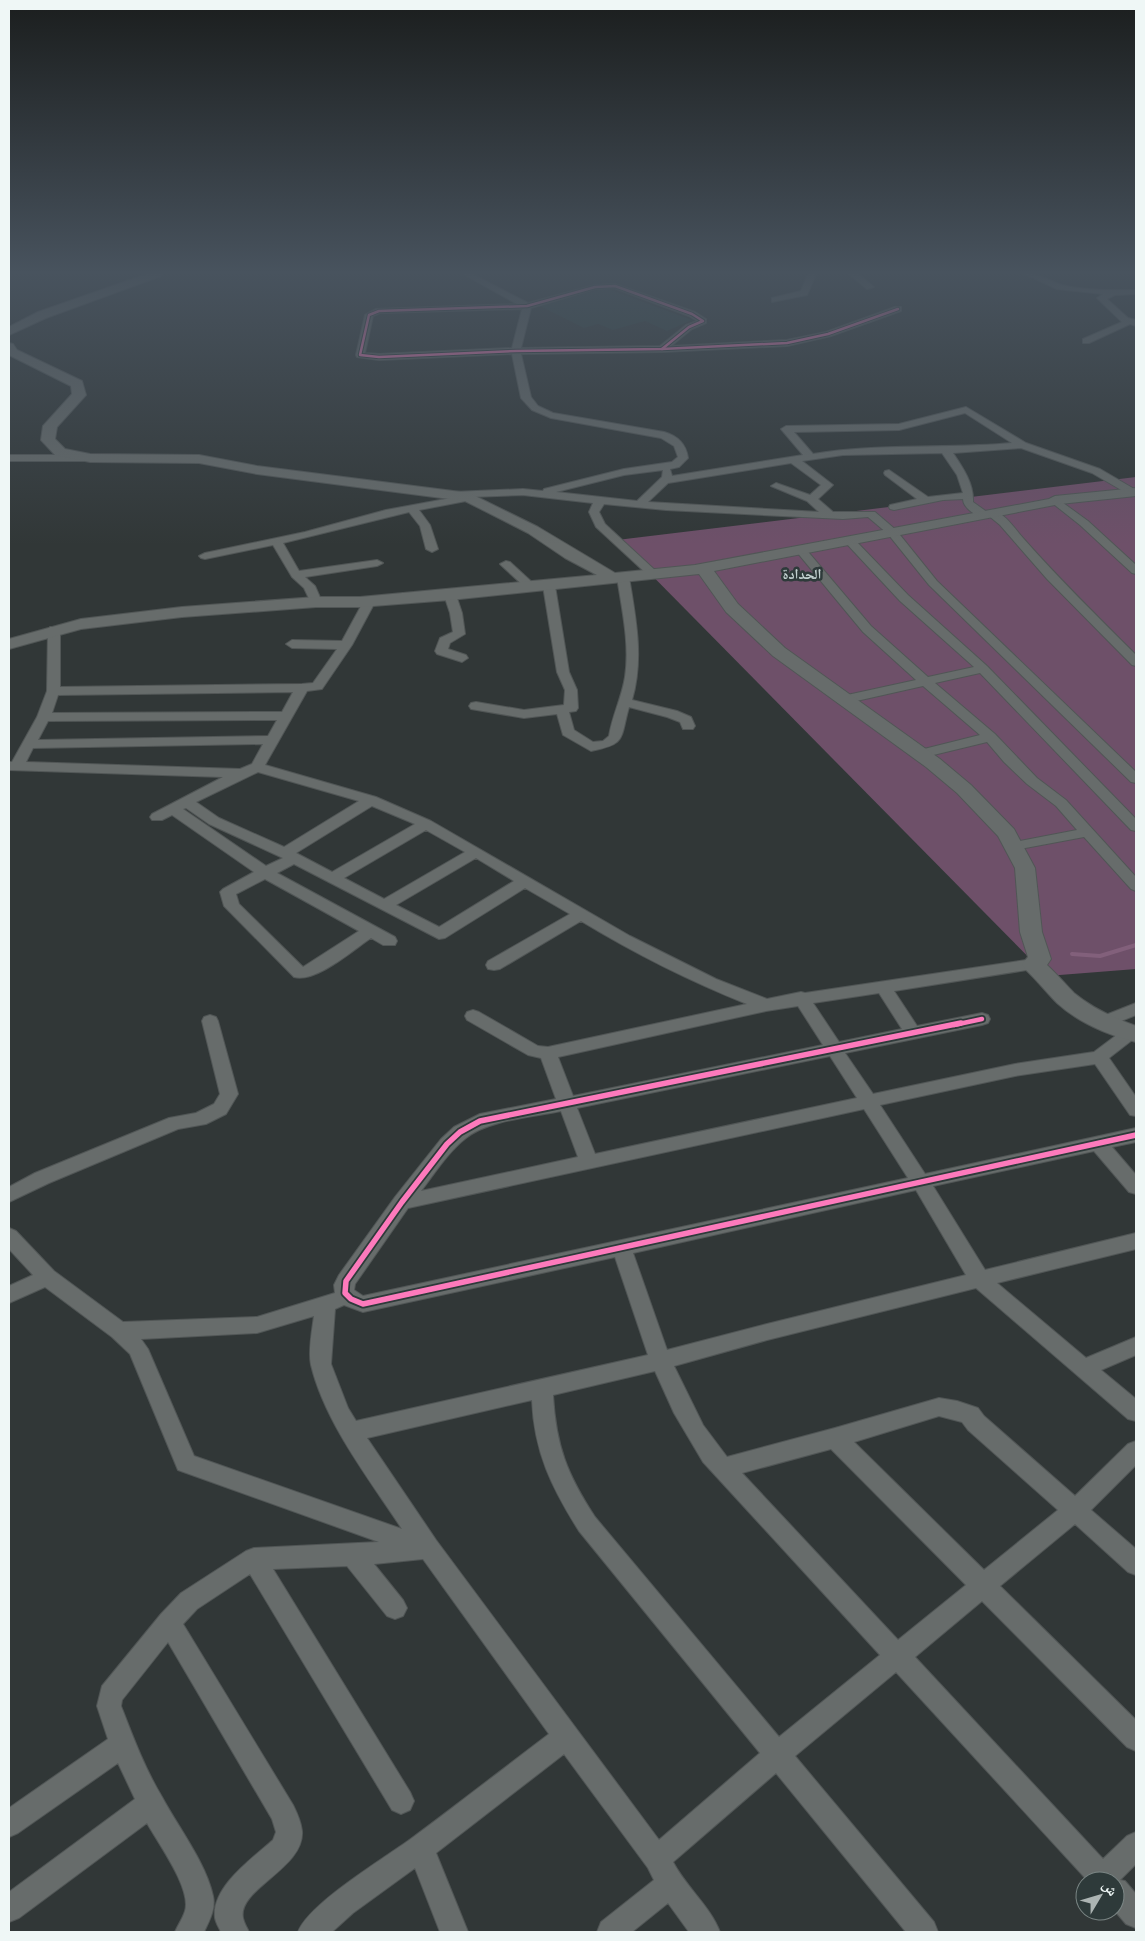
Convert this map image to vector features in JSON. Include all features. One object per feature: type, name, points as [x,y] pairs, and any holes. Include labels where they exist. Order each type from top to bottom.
[{"type":"main road","points":[[38,365],[77,384],[79,395],[50,426],[48,440],[60,452],[90,458],[199,459],[256,470],[468,497],[533,530],[570,555],[618,578]]},
{"type":"main road","points":[[9,644],[54,630],[93,622],[182,612],[450,595],[549,586],[703,568],[1054,502],[1055,500],[1134,492]]},
{"type":"main road","points":[[703,568],[727,602],[784,656],[921,754],[964,789],[1002,828],[1025,868],[1031,932],[1040,959],[1033,964],[1076,1006],[1087,1014],[1134,1033]]},
{"type":"street","points":[[519,365],[526,398],[535,408],[551,415],[664,435],[679,442],[682,450],[683,458],[675,465],[624,472],[542,493]]},
{"type":"street","points":[[809,456],[786,428],[899,427],[966,410],[1022,444],[1096,471],[1134,492]]},
{"type":"street","points":[[665,480],[809,456],[856,451],[976,449],[1022,444]]},
{"type":"street","points":[[946,450],[958,468],[969,496],[968,503],[1004,523],[1051,577],[1136,662]]},
{"type":"street","points":[[9,458],[90,458]]},
{"type":"street","points":[[792,459],[828,485],[812,499]]},
{"type":"street","points":[[639,505],[667,478],[668,467]]},
{"type":"street","points":[[889,473],[926,500]]},
{"type":"street","points":[[776,486],[812,499],[829,514]]},
{"type":"street","points":[[453,495],[503,492],[542,493],[639,505],[843,516],[871,514],[892,532],[933,583],[1136,778]]},
{"type":"street","points":[[894,507],[954,495],[969,496]]},
{"type":"street","points":[[205,556],[308,535],[386,513],[412,510],[468,497]]},
{"type":"street","points":[[600,500],[594,512],[600,525],[654,574]]},
{"type":"street","points":[[1055,500],[1088,526],[1116,554],[1135,568]]},
{"type":"street","points":[[412,510],[425,525],[432,549]]},
{"type":"street","points":[[848,540],[904,598],[983,669],[1136,827]]},
{"type":"street","points":[[276,541],[296,575],[309,586],[316,602]]},
{"type":"street","points":[[800,549],[867,629],[990,737],[1032,781],[1061,803],[1136,886]]},
{"type":"street","points":[[296,575],[377,563]]},
{"type":"street","points":[[506,564],[530,588]]},
{"type":"street","points":[[562,709],[568,732],[591,747],[608,744],[615,738],[630,681],[633,646],[618,578]]},
{"type":"street","points":[[476,706],[524,714],[570,708],[572,690],[563,672],[549,586]]},
{"type":"street","points":[[450,595],[456,613],[459,634],[444,640],[441,651],[462,658]]},
{"type":"street","points":[[53,691],[302,688],[317,686],[360,622],[368,604],[360,602]]},
{"type":"street","points":[[12,767],[29,744],[44,717],[53,691],[54,630]]},
{"type":"street","points":[[292,644],[346,644]]},
{"type":"street","points":[[843,700],[983,669]]},
{"type":"street","points":[[157,817],[250,770],[272,740],[302,688]]},
{"type":"street","points":[[624,702],[672,714],[686,720],[688,726]]},
{"type":"street","points":[[44,717],[285,716]]},
{"type":"street","points":[[921,754],[990,737]]},
{"type":"street","points":[[29,744],[272,740]]},
{"type":"street","points":[[12,767],[250,770],[371,800],[426,824],[624,940],[710,984],[766,1004]]},
{"type":"street","points":[[370,931],[308,972],[300,973],[295,970],[266,937],[232,906],[228,892],[265,872],[371,800]]},
{"type":"street","points":[[187,802],[214,821],[290,855],[439,934],[523,882]]},
{"type":"street","points":[[173,809],[265,872],[388,941]]},
{"type":"street","points":[[332,878],[426,824]]},
{"type":"street","points":[[1014,846],[1087,832]]},
{"type":"street","points":[[384,906],[476,852]]},
{"type":"street","points":[[494,965],[580,915]]},
{"type":"street","points":[[472,1016],[534,1051],[548,1053],[766,1004],[1033,964]]},
{"type":"street","points":[[883,987],[913,1034]]},
{"type":"street","points":[[801,998],[920,1181],[980,1280],[1136,1412]]},
{"type":"street","points":[[1104,1022],[1136,1009]]},
{"type":"street","points":[[982,1019],[480,1121],[466,1128],[447,1144],[402,1202],[343,1288],[348,1297],[354,1302],[363,1304],[1136,1135]]},
{"type":"street","points":[[9,1194],[42,1178],[175,1123],[200,1119],[220,1109],[230,1094],[210,1021]]},
{"type":"street","points":[[402,1202],[1015,1070],[1099,1057],[1134,1033]]},
{"type":"street","points":[[548,1053],[589,1162]]},
{"type":"street","points":[[1099,1057],[1136,1110]]},
{"type":"street","points":[[1099,1144],[1136,1187]]},
{"type":"street","points":[[9,1236],[47,1277],[119,1330],[138,1349],[186,1463],[428,1548]]},
{"type":"street","points":[[351,1432],[661,1361],[777,1330],[1136,1241]]},
{"type":"street","points":[[621,1247],[661,1361],[696,1434],[722,1468],[1097,1871]]},
{"type":"street","points":[[9,1295],[47,1277]]},
{"type":"street","points":[[119,1330],[257,1325],[348,1297]]},
{"type":"street","points":[[326,1304],[322,1336],[322,1364],[339,1411],[351,1432],[428,1548],[657,1859],[670,1884],[706,1932]]},
{"type":"street","points":[[1084,1368],[1136,1346]]},
{"type":"street","points":[[542,1388],[547,1444],[565,1490],[587,1524],[924,1932]]},
{"type":"street","points":[[722,1468],[835,1438],[939,1407],[957,1410],[970,1415],[1048,1488],[1136,1564]]},
{"type":"street","points":[[835,1438],[1136,1738]]},
{"type":"street","points":[[657,1859],[777,1755],[1075,1510],[1136,1451]]},
{"type":"street","points":[[189,1932],[199,1913],[200,1898],[192,1876],[151,1804],[123,1744],[109,1706],[111,1695],[169,1622],[188,1602],[254,1559],[353,1555],[428,1548]]},
{"type":"street","points":[[353,1555],[395,1608]]},
{"type":"street","points":[[254,1559],[401,1801]]},
{"type":"street","points":[[169,1622],[284,1814],[289,1832],[284,1848],[241,1887],[230,1903],[229,1918],[235,1932]]},
{"type":"street","points":[[312,1932],[342,1902],[421,1848],[567,1736]]},
{"type":"street","points":[[9,1824],[123,1744]]},
{"type":"street","points":[[9,1908],[151,1804]]},
{"type":"street","points":[[1117,1871],[1136,1844]]},
{"type":"street","points":[[421,1848],[454,1932]]},
{"type":"street","points":[[611,1932],[670,1884]]},
{"type":"street","points":[[1125,1902],[1136,1914]]},
{"type":"shaded area","points":[[1136,477],[1136,969],[1047,976],[617,540]]},
{"type":"waterway","points":[[1072,954],[1100,956],[1136,945]]},
{"type":"cycle path","points":[[982,1019],[480,1121],[460,1132],[447,1144],[402,1202],[346,1281],[344,1285],[345,1293],[354,1301],[363,1304],[1136,1135]]},
{"type":"district","name":"الحدادة","points":[[802,574]]}]
